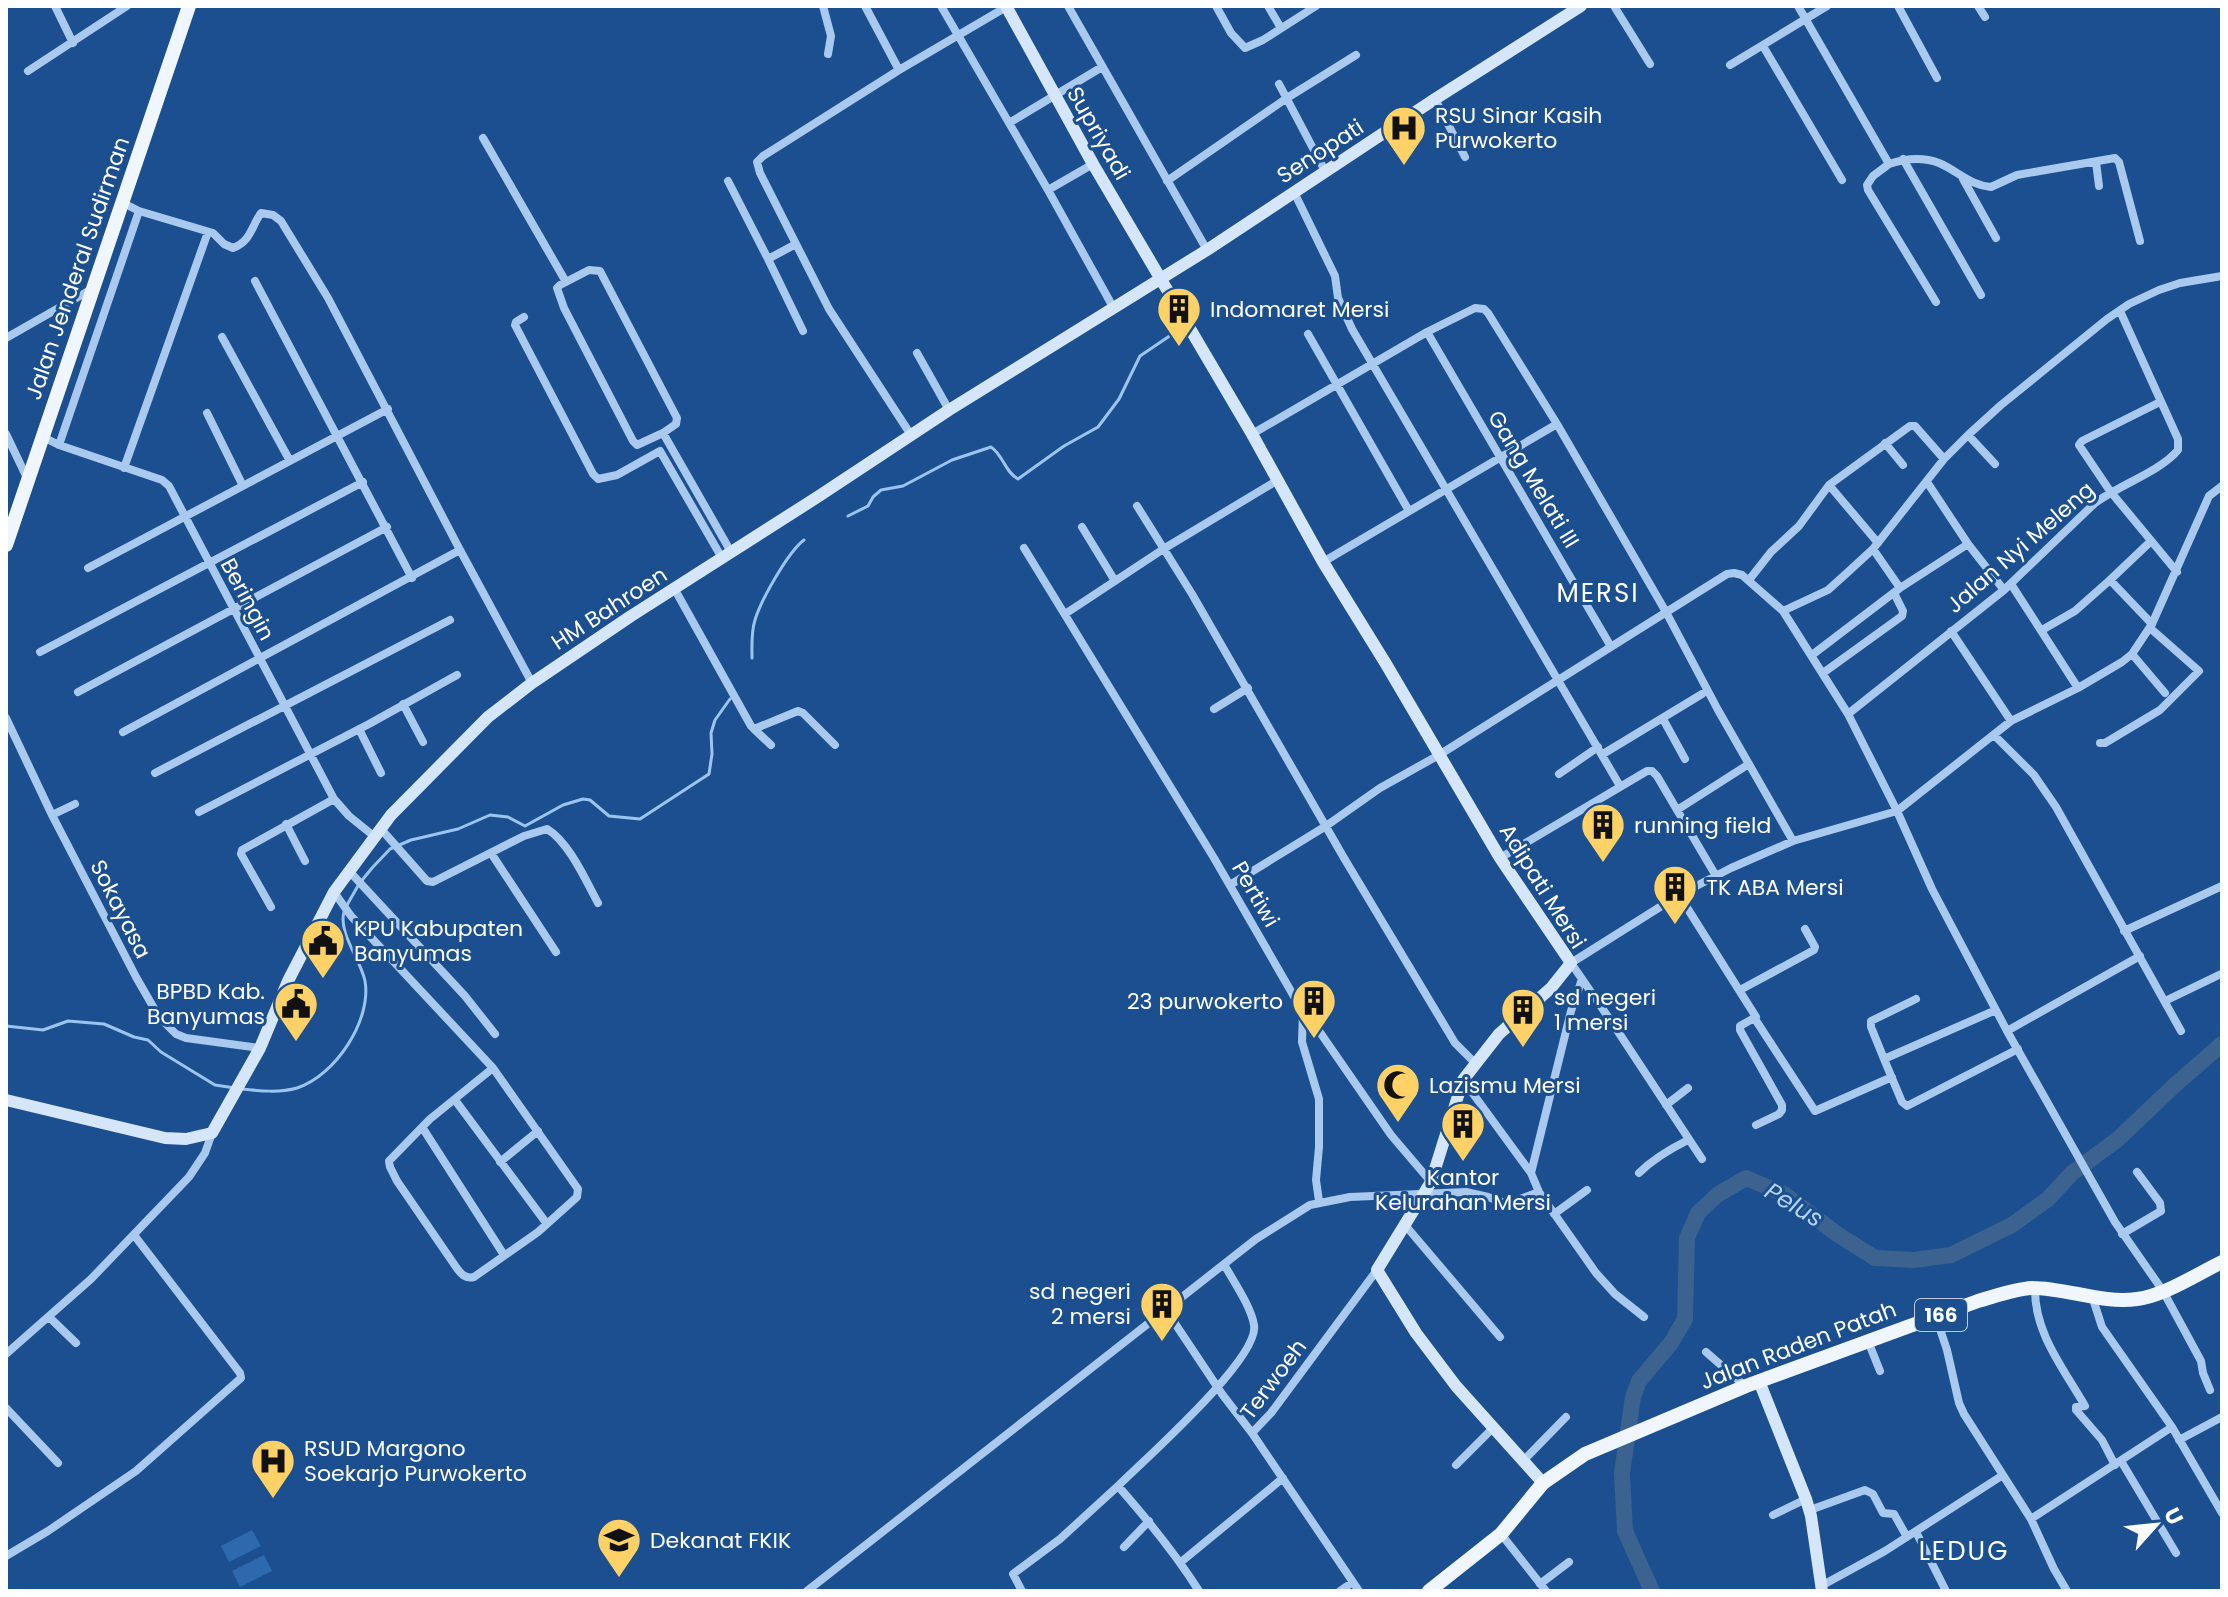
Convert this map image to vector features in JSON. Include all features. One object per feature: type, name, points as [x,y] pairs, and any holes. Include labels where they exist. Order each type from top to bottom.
[{"type":"main road","name":"Jalan Jenderal Sudirman","points":[[7,539],[189,6]]},
{"type":"main road","name":"Jalan Raden Patah","points":[[1543,1483],[1585,1454],[1752,1384],[1978,1301],[2035,1288],[2134,1300],[2163,1291],[2222,1262]]},
{"type":"main road","name":"166","points":[[1429,1591],[1501,1534],[1543,1483]]},
{"type":"street","points":[[55,6],[73,43]]},
{"type":"street","points":[[28,71],[127,6]]},
{"type":"street","points":[[823,6],[831,36],[828,54]]},
{"type":"street","points":[[865,6],[899,70]]},
{"type":"street","points":[[941,6],[1113,307]]},
{"type":"street","points":[[911,435],[829,309],[757,162],[899,70],[1007,6]]},
{"type":"street","name":"Supriyadi","points":[[1007,6],[1093,164],[1161,277]]},
{"type":"street","points":[[1068,6],[1207,250]]},
{"type":"street","points":[[1216,6],[1231,33],[1245,48],[1316,6]]},
{"type":"street","points":[[1268,6],[1281,28]]},
{"type":"street","name":"Senopati","points":[[1161,277],[1581,6]]},
{"type":"street","points":[[1614,6],[1650,64]]},
{"type":"street","points":[[1798,6],[1889,164]]},
{"type":"street","points":[[1730,65],[1827,6]]},
{"type":"street","points":[[1898,6],[1937,78]]},
{"type":"street","points":[[1978,6],[1985,17]]},
{"type":"street","points":[[1763,46],[1842,180]]},
{"type":"street","points":[[1167,181],[1287,98],[1356,55]]},
{"type":"street","points":[[1009,123],[1102,67]]},
{"type":"street","points":[[1279,84],[1325,171]]},
{"type":"street","points":[[1435,99],[1465,157]]},
{"type":"street","points":[[483,138],[566,282]]},
{"type":"street","points":[[1936,302],[1868,190],[1867,185],[1873,176],[1889,164],[1903,159],[1938,163],[1963,178],[1991,187],[2017,175],[2114,158],[2118,160],[2140,241]]},
{"type":"street","points":[[1903,159],[1981,295]]},
{"type":"street","points":[[2096,162],[2099,186]]},
{"type":"street","points":[[1048,190],[1093,164]]},
{"type":"street","points":[[1963,178],[1996,238]]},
{"type":"street","points":[[728,181],[803,331]]},
{"type":"street","points":[[1294,192],[1335,276],[1341,306],[1371,363],[1620,786]]},
{"type":"street","points":[[123,203],[139,211],[213,233],[233,248],[250,237],[261,213],[273,215],[281,221],[328,298],[532,683]]},
{"type":"street","points":[[59,445],[139,211]]},
{"type":"street","points":[[124,468],[208,232]]},
{"type":"street","points":[[768,259],[796,244]]},
{"type":"street","points":[[589,270],[600,271],[677,418],[676,424],[663,433],[637,445],[633,441],[557,288],[589,270]]},
{"type":"street","points":[[1783,611],[1828,590],[1876,546],[1944,459],[1968,435],[2107,319],[2159,290],[2222,276]]},
{"type":"street","name":"HM Bahroen","points":[[212,1133],[260,1048],[288,981],[337,896],[400,805],[488,717],[532,683],[674,588],[1161,277]]},
{"type":"street","name":"Adipati Mersi","points":[[1161,277],[1323,562],[1500,858],[1569,960],[1551,988],[1468,1058],[1426,1183],[1377,1270]]},
{"type":"street","points":[[255,281],[412,578]]},
{"type":"street","points":[[6,338],[92,289]]},
{"type":"street","points":[[1252,434],[1427,332],[1475,308],[1484,309],[1557,424],[1666,612],[1791,839]]},
{"type":"street","name":"Jalan Nyi Meleng","points":[[1848,714],[2007,587],[2110,491],[2169,459],[2178,450],[2178,439],[2120,311]]},
{"type":"street","points":[[524,317],[515,325],[593,474],[598,479],[617,475],[660,451],[726,555]]},
{"type":"street","name":"Gang Melati III","points":[[1427,332],[1610,645]]},
{"type":"street","points":[[1308,334],[1409,511]]},
{"type":"street","points":[[222,337],[290,461]]},
{"type":"street","points":[[917,353],[949,410]]},
{"type":"street","points":[[68,363],[85,369]]},
{"type":"street","points":[[55,402],[72,407]]},
{"type":"street","points":[[2160,402],[2080,442],[2082,451],[2110,491],[2171,566]]},
{"type":"street","points":[[88,568],[388,409]]},
{"type":"street","points":[[207,413],[243,486]]},
{"type":"street","points":[[1323,562],[1557,424]]},
{"type":"street","points":[[1749,580],[1771,552],[1799,526],[1829,485],[1913,425],[1944,459]]},
{"type":"street","points":[[663,433],[726,555]]},
{"type":"street","points":[[6,434],[28,480]]},
{"type":"street","points":[[1968,435],[1995,464]]},
{"type":"street","name":"Beringin","points":[[43,437],[166,483],[334,799],[349,816],[381,834],[427,881],[433,882],[491,853]]},
{"type":"street","points":[[1885,443],[1903,465]]},
{"type":"street","points":[[1065,614],[1165,548],[1278,480]]},
{"type":"street","points":[[40,652],[363,482]]},
{"type":"street","points":[[1927,482],[1968,544],[2042,630],[2076,684]]},
{"type":"street","points":[[1823,673],[1902,616],[1903,611],[1897,590],[1876,546],[1829,485]]},
{"type":"street","points":[[1702,1159],[1569,960],[1679,895],[1713,871],[1791,839],[1894,806],[1994,735],[2008,716],[2132,654],[2149,622],[2171,566],[2209,496],[2222,486]]},
{"type":"street","points":[[1137,506],[1248,688],[1344,858],[1468,1058]]},
{"type":"street","points":[[78,692],[387,527]]},
{"type":"street","points":[[1082,527],[1115,581]]},
{"type":"street","points":[[2042,630],[2075,611],[2150,542]]},
{"type":"street","points":[[1812,655],[1897,590],[1968,544]]},
{"type":"street","name":"Pertiwi","points":[[1024,548],[1230,885],[1303,1012],[1426,1183]]},
{"type":"street","points":[[123,732],[460,550]]},
{"type":"street","points":[[1230,885],[1326,826],[1380,788],[1439,755],[1727,574],[1734,573],[1749,580],[1783,611],[1848,714],[1932,889],[2007,1031],[2122,1234],[2163,1291],[2201,1361],[2210,1390]]},
{"type":"street","points":[[2100,743],[2105,743],[2160,710],[2199,671],[2110,580]]},
{"type":"street","points":[[674,588],[746,719],[771,745]]},
{"type":"street","points":[[155,773],[450,620]]},
{"type":"street","points":[[1951,631],[2008,716]]},
{"type":"street","points":[[2132,654],[2165,693]]},
{"type":"street","points":[[199,812],[457,675]]},
{"type":"street","points":[[1214,709],[1248,688]]},
{"type":"street","points":[[1559,774],[1663,719],[1702,694]]},
{"type":"street","points":[[403,704],[423,742]]},
{"type":"street","points":[[754,729],[798,711],[835,745]]},
{"type":"street","name":"Sokayasa","points":[[6,718],[52,815],[159,1017],[176,1034],[186,1038],[260,1048]]},
{"type":"street","points":[[1663,719],[1685,759]]},
{"type":"street","points":[[359,729],[381,773]]},
{"type":"street","points":[[1994,735],[2034,775],[2056,807],[2181,1031]]},
{"type":"street","points":[[1677,810],[1749,764]]},
{"type":"street","points":[[1500,858],[1620,786],[1652,771],[1713,871]]},
{"type":"street","points":[[271,907],[241,852],[334,799]]},
{"type":"street","points":[[52,815],[75,804]]},
{"type":"street","points":[[286,824],[305,861]]},
{"type":"street","points":[[556,952],[491,853],[524,836],[547,829],[555,833],[564,846],[598,903]]},
{"type":"street","points":[[353,875],[465,996],[495,1034]]},
{"type":"street","points":[[2124,931],[2222,886]]},
{"type":"street","points":[[1679,895],[1815,1111],[1892,1077]]},
{"type":"street","points":[[337,896],[351,916],[493,1068],[578,1189],[577,1197],[547,1224],[474,1277],[468,1278],[462,1275],[397,1181],[389,1161],[422,1127],[493,1068]]},
{"type":"street","points":[[1740,990],[1814,950],[1805,929]]},
{"type":"street","points":[[2007,1031],[2140,956]]},
{"type":"street","points":[[2165,1001],[2221,974]]},
{"type":"street","points":[[1531,1173],[1571,1011],[1582,979]]},
{"type":"street","points":[[1916,999],[1871,1021],[1902,1102],[1907,1106],[2018,1049]]},
{"type":"street","points":[[1884,1059],[1996,1010]]},
{"type":"street","points":[[1303,1012],[1302,1042],[1319,1099],[1316,1168],[1319,1201]]},
{"type":"street","points":[[1755,1019],[1740,1026],[1740,1030],[1782,1105],[1779,1114],[1756,1125]]},
{"type":"street","points":[[1463,1080],[1531,1173],[1539,1192],[1596,1273],[1615,1294],[1644,1317]]},
{"type":"street","points":[[1666,1105],[1688,1088]]},
{"type":"street","points":[[6,1100],[165,1138],[186,1139],[212,1133]]},
{"type":"street","points":[[455,1100],[547,1224]]},
{"type":"street","points":[[422,1127],[504,1255]]},
{"type":"street","points":[[500,1162],[538,1131]]},
{"type":"street","points":[[6,1354],[134,1235],[189,1177],[205,1153],[212,1133]]},
{"type":"street","points":[[1639,1173],[1688,1140]]},
{"type":"street","points":[[2122,1234],[2161,1211],[2160,1203],[2137,1172]]},
{"type":"street","points":[[807,1591],[1256,1239],[1310,1205],[1319,1201],[1403,1194],[1426,1183],[1507,1204],[1539,1192]]},
{"type":"street","points":[[1554,1214],[1587,1190]]},
{"type":"street","points":[[1405,1225],[1500,1337]]},
{"type":"street","points":[[6,1556],[136,1471],[241,1378],[134,1235]]},
{"type":"street","points":[[1022,1591],[1013,1574],[1060,1539],[1220,1391],[1240,1361],[1255,1331],[1250,1312],[1224,1264]]},
{"type":"street","points":[[1377,1270],[1416,1333],[1456,1386],[1543,1483]]},
{"type":"street","name":"Terwoeh","points":[[1356,1587],[1252,1433],[1271,1413],[1377,1270]]},
{"type":"street","points":[[2035,1288],[2047,1341],[2085,1406],[2076,1407],[2076,1410],[2102,1440],[2176,1553]]},
{"type":"street","points":[[2092,1296],[2102,1327],[2172,1427],[2222,1513]]},
{"type":"street","points":[[1166,1310],[1252,1433]]},
{"type":"street","points":[[49,1317],[76,1343]]},
{"type":"street","points":[[1936,1317],[1959,1403],[2031,1519],[2067,1591]]},
{"type":"street","points":[[1868,1341],[1880,1371]]},
{"type":"street","points":[[1706,1352],[1752,1384],[1808,1505],[1822,1589],[2003,1475]]},
{"type":"street","points":[[6,1408],[58,1463]]},
{"type":"street","points":[[1524,1460],[1566,1417]]},
{"type":"street","points":[[2179,1440],[2222,1417]]},
{"type":"street","points":[[2031,1519],[2172,1427]]},
{"type":"street","points":[[1456,1465],[1493,1428]]},
{"type":"street","points":[[1181,1562],[1283,1478]]},
{"type":"street","points":[[1118,1486],[1181,1562],[1199,1591]]},
{"type":"street","points":[[1773,1515],[1867,1490],[1873,1494],[1883,1513],[1894,1514],[1912,1534],[1946,1591]]},
{"type":"street","points":[[1124,1547],[1149,1521]]},
{"type":"street","points":[[1501,1534],[1543,1588],[1569,1562]]},
{"type":"street","points":[[1340,1591],[1356,1587]]},
{"type":"shaded area","points":[[252,1530],[261,1546],[229,1562],[221,1546]]},
{"type":"shaded area","points":[[264,1555],[272,1571],[240,1587],[232,1571]]},
{"type":"waterway","points":[[848,516],[868,506],[881,490],[903,486],[952,460],[991,447],[1018,479],[1064,446],[1098,427],[1119,399],[1140,356],[1177,331]]},
{"type":"waterway","points":[[752,658],[753,629],[758,611],[783,565],[804,540]]},
{"type":"waterway","points":[[347,905],[359,884],[390,849],[411,840],[458,829],[490,815],[508,817],[525,826],[563,805],[583,799],[590,800],[609,816],[640,819],[709,774],[711,733],[715,720],[730,699]]},
{"type":"waterway","points":[[242,1089],[277,1091],[297,1088],[325,1072],[348,1045],[357,1029],[366,996],[363,973],[344,929],[344,912]]},
{"type":"waterway","points":[[6,1026],[43,1030],[68,1021],[104,1024],[148,1040],[161,1052],[215,1085],[235,1088]]},
{"type":"waterway","name":"Pelus","points":[[1652,1591],[1625,1531],[1622,1473],[1633,1397],[1639,1381],[1671,1343],[1685,1319],[1687,1238],[1698,1213],[1717,1195],[1746,1178],[1784,1194],[1875,1258],[1914,1260],[1951,1255],[2012,1225],[2048,1199],[2072,1173],[2118,1139],[2222,1044]]},
{"type":"place","name":"RSU Sinar Kasih Purwokerto","points":[[1404,167]]},
{"type":"place","name":"Indomaret Mersi","points":[[1179,348]]},
{"type":"place","name":"running field","points":[[1603,864]]},
{"type":"place","name":"TK ABA Mersi","points":[[1675,926]]},
{"type":"place","name":"KPU Kabupaten Banyumas","points":[[323,980]]},
{"type":"place","name":"23 purwokerto","points":[[1314,1040]]},
{"type":"place","name":"BPBD Kab. Banyumas","points":[[296,1043]]},
{"type":"place","name":"sd negeri 1 mersi","points":[[1523,1049]]},
{"type":"place","name":"Lazismu Mersi","points":[[1398,1124]]},
{"type":"place","name":"Kantor Kelurahan Mersi","points":[[1463,1163]]},
{"type":"place","name":"sd negeri 2 mersi","points":[[1162,1343]]},
{"type":"place","name":"RSUD Margono Soekarjo Purwokerto","points":[[273,1500]]},
{"type":"place","name":"Dekanat FKIK","points":[[619,1579]]},
{"type":"district","name":"MERSI","points":[[1598,593]]},
{"type":"district","name":"LEDUG","points":[[1964,1551]]}]
